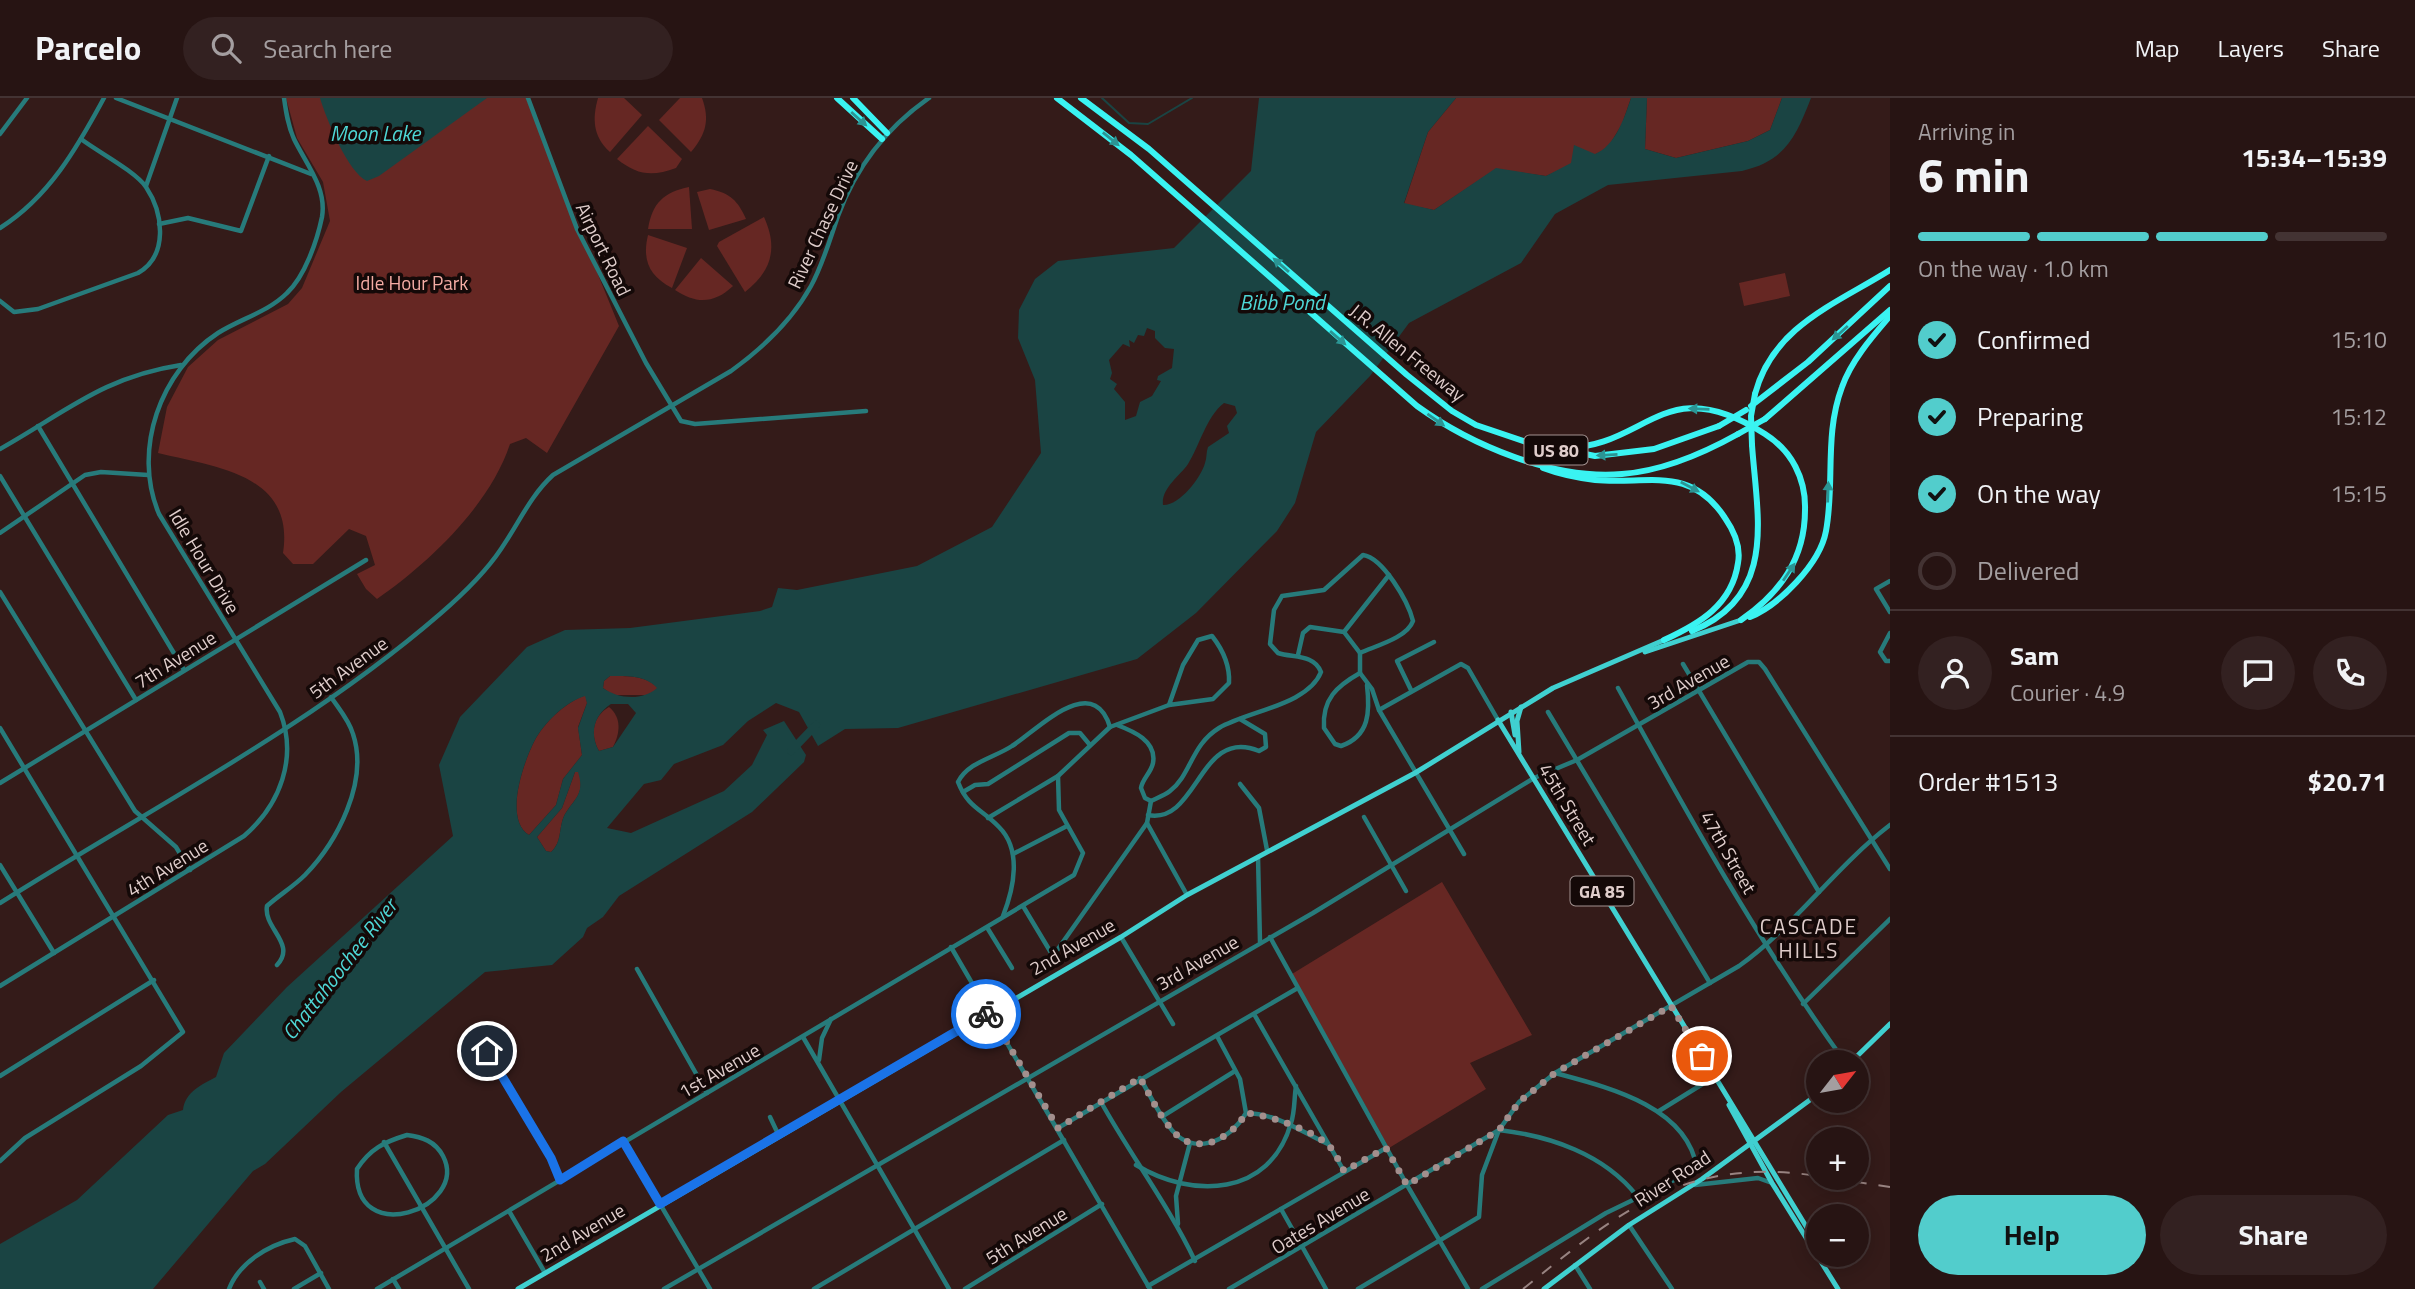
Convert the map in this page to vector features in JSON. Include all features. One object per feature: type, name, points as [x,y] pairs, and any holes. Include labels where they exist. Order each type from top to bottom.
[{"type":"highway","points":[[837,98],[884,136]]},
{"type":"highway","points":[[853,98],[884,136]]},
{"type":"highway","name":"J.R. Allen Freeway","points":[[1057,98],[1111,139],[1395,388],[1445,426],[1482,446],[1548,466],[1622,474],[1710,449],[1765,419],[1890,310]]},
{"type":"highway","name":"J.R. Allen Freeway","points":[[1081,98],[1130,133],[1406,375],[1452,411],[1476,425],[1538,445],[1595,456],[1628,454],[1687,440],[1746,410],[1808,362],[1890,286]]},
{"type":"highway","points":[[1664,640],[1716,619],[1738,596],[1751,574],[1759,537],[1751,416],[1755,394],[1773,355],[1795,328],[1813,314],[1890,271]]},
{"type":"highway","points":[[1741,620],[1774,605],[1796,583],[1826,535],[1830,433],[1842,387],[1866,345],[1890,316]]},
{"type":"highway","points":[[1538,445],[1565,448],[1590,445],[1661,414],[1693,408],[1731,414],[1776,442],[1793,462],[1803,486],[1805,518],[1802,543],[1796,562],[1785,579],[1765,602],[1741,620]]},
{"type":"highway","points":[[1482,446],[1554,472],[1596,480],[1672,479],[1690,487],[1716,506],[1738,545],[1738,564],[1731,588],[1710,615],[1664,640]]},
{"type":"main road","points":[[1632,655],[1671,645],[1741,620]]},
{"type":"main road","points":[[1632,655],[1664,640]]},
{"type":"main road","name":"2nd Avenue","points":[[518,1289],[1187,895],[1415,773],[1511,712],[1564,683],[1632,655]]},
{"type":"main road","points":[[1519,752],[1517,721],[1521,707]]},
{"type":"main road","points":[[1511,712],[1518,744]]},
{"type":"main road","name":"45th Street","points":[[1498,720],[1806,1227]]},
{"type":"main road","points":[[1861,1050],[1890,1024]]},
{"type":"main road","name":"River Road","points":[[1544,1289],[1629,1225],[1691,1186],[1806,1103]]},
{"type":"main road","name":"45th Street","points":[[1753,1143],[1772,1182],[1806,1236]]},
{"type":"main road","name":"45th Street","points":[[1825,1267],[1838,1289]]},
{"type":"street","points":[[0,134],[27,98]]},
{"type":"street","points":[[0,228],[43,193],[81,139],[104,98]]},
{"type":"street","points":[[116,98],[312,174]]},
{"type":"street","points":[[146,187],[177,98]]},
{"type":"street","name":"Idle Hour Drive","points":[[284,98],[289,125],[323,200],[322,216],[307,259],[293,286],[274,304],[208,340],[181,365],[156,417],[148,475],[159,514],[276,706],[285,727]]},
{"type":"street","name":"Airport Road","points":[[528,98],[577,229],[670,406]]},
{"type":"street","name":"River Chase Drive","points":[[670,406],[755,354],[796,310],[816,276],[853,182],[884,136],[929,98]]},
{"type":"street","points":[[0,301],[9,309],[24,312],[38,309],[146,268],[158,253],[159,223],[146,187],[81,139]]},
{"type":"street","points":[[159,223],[188,218],[241,231],[269,156]]},
{"type":"street","points":[[0,449],[114,382],[181,365]]},
{"type":"street","points":[[670,406],[681,421],[695,424],[866,411]]},
{"type":"street","name":"5th Avenue","points":[[0,903],[285,727],[394,652],[463,594],[496,556],[532,497],[553,475],[670,406]]},
{"type":"street","points":[[38,426],[184,670]]},
{"type":"street","points":[[0,533],[71,482],[101,472],[148,475]]},
{"type":"street","points":[[0,476],[136,700]]},
{"type":"street","points":[[1151,801],[1172,790],[1203,741],[1217,729],[1308,690],[1320,676],[1320,668],[1298,655],[1278,653],[1270,644],[1274,610],[1282,596],[1324,590],[1363,555],[1371,556],[1381,564],[1412,617],[1411,626],[1360,653]]},
{"type":"street","name":"7th Avenue","points":[[0,783],[366,560]]},
{"type":"street","points":[[1344,632],[1389,575]]},
{"type":"street","points":[[1890,581],[1876,589],[1890,612]]},
{"type":"street","points":[[0,592],[139,817],[176,847],[190,870]]},
{"type":"street","points":[[1298,655],[1303,633],[1310,627],[1344,632],[1360,653],[1360,673],[1372,689],[1379,710],[1464,854]]},
{"type":"street","points":[[1890,633],[1880,652],[1890,661]]},
{"type":"street","points":[[988,818],[1058,776],[1110,727],[1169,705],[1213,699],[1228,682],[1229,670],[1224,655],[1212,636],[1198,640],[1183,665],[1169,705]]},
{"type":"street","points":[[1379,710],[1411,690],[1397,661],[1434,642]]},
{"type":"street","name":"3rd Avenue","points":[[664,1289],[1270,937],[1534,778],[1577,760],[1745,664],[1759,662],[1765,670],[1870,840]]},
{"type":"street","name":"45th Street","points":[[1411,690],[1456,664],[1465,665],[1498,720]]},
{"type":"street","points":[[1683,664],[1819,892]]},
{"type":"street","points":[[1360,673],[1338,686],[1326,705],[1324,728],[1335,744],[1341,746],[1353,739],[1367,722],[1370,711],[1367,684]]},
{"type":"street","name":"47th Street","points":[[1618,688],[1767,946],[1803,1004],[1839,1050]]},
{"type":"street","points":[[277,965],[284,957],[284,947],[271,924],[267,906],[295,884],[316,862],[333,838],[350,797],[357,765],[354,735],[331,697]]},
{"type":"street","points":[[1003,917],[1011,892],[1013,854],[1006,836],[988,818],[971,807],[958,782],[972,766],[992,758],[1059,711],[1076,705],[1095,707],[1110,727]]},
{"type":"street","points":[[1548,712],[1710,983]]},
{"type":"street","points":[[1148,815],[1160,817],[1167,813],[1190,793],[1204,770],[1226,750],[1240,746],[1259,751],[1266,747],[1265,734],[1240,719]]},
{"type":"street","points":[[1117,725],[1135,732],[1152,750],[1153,762],[1141,789],[1145,798],[1151,801]]},
{"type":"street","name":"4th Avenue","points":[[0,986],[244,835],[266,814],[285,772],[285,727]]},
{"type":"street","points":[[0,728],[183,1032],[141,1066],[26,1138],[0,1161]]},
{"type":"street","points":[[962,792],[975,785],[988,784],[1069,733],[1080,733],[1090,745]]},
{"type":"street","points":[[1013,854],[1067,826],[1059,810],[1058,776]]},
{"type":"street","points":[[1240,784],[1259,808],[1267,850]]},
{"type":"street","points":[[1023,906],[1053,956],[1147,824],[1151,801]]},
{"type":"street","points":[[1364,817],[1406,891]]},
{"type":"street","points":[[1147,824],[1187,895]]},
{"type":"street","name":"Oates Avenue","points":[[1229,1289],[1499,1130],[1519,1102],[1555,1073],[1710,983],[1767,946],[1870,840],[1890,825]]},
{"type":"street","name":"1st Avenue","points":[[377,1289],[951,947],[988,929],[1074,874],[1083,853],[1067,826]]},
{"type":"street","points":[[1870,840],[1890,869]]},
{"type":"street","points":[[1258,856],[1260,942]]},
{"type":"street","points":[[0,865],[54,953]]},
{"type":"street","points":[[1803,1004],[1890,919]]},
{"type":"street","points":[[988,929],[1012,968]]},
{"type":"street","points":[[1121,936],[1173,1024]]},
{"type":"street","points":[[1270,937],[1296,989],[1468,1289]]},
{"type":"street","points":[[951,947],[1149,1288],[1386,1148]]},
{"type":"street","points":[[637,969],[707,1093]]},
{"type":"street","points":[[0,1076],[154,980]]},
{"type":"street","points":[[1058,1128],[1296,989]]},
{"type":"street","points":[[1254,1014],[1344,1171]]},
{"type":"street","points":[[819,1060],[822,1038],[831,1019]]},
{"type":"street","points":[[1140,1078],[1178,1136],[1190,1143],[1218,1142],[1233,1132],[1246,1113],[1243,1090],[1216,1035]]},
{"type":"street","points":[[803,1037],[819,1060],[875,1166],[948,1289]]},
{"type":"street","points":[[487,1051],[551,1158],[560,1180]]},
{"type":"street","points":[[1163,1116],[1235,1070]]},
{"type":"street","points":[[1482,1289],[1637,1196],[1697,1169],[1695,1157],[1685,1138],[1659,1111],[1620,1094],[1555,1073]]},
{"type":"street","points":[[1659,1111],[1714,1077]]},
{"type":"street","points":[[1136,1166],[1177,1185],[1208,1189],[1243,1180],[1262,1168],[1281,1146],[1291,1123],[1296,1086]]},
{"type":"street","points":[[1101,1102],[1136,1166],[1179,1227],[1195,1261]]},
{"type":"street","points":[[1246,1113],[1291,1123],[1329,1145]]},
{"type":"street","points":[[770,1117],[779,1136]]},
{"type":"street","points":[[1358,1289],[1479,1217],[1485,1163],[1499,1130],[1547,1139],[1608,1166],[1637,1196]]},
{"type":"street","points":[[407,1135],[421,1137],[442,1154],[447,1174],[443,1189],[420,1206],[394,1217],[380,1214],[370,1206],[358,1187],[357,1169],[371,1151],[384,1142],[407,1135]]},
{"type":"street","points":[[814,1289],[1064,1140]]},
{"type":"street","points":[[623,1141],[710,1289]]},
{"type":"street","points":[[384,1142],[469,1289]]},
{"type":"street","points":[[1179,1227],[1177,1185],[1190,1143]]},
{"type":"street","points":[[1691,1186],[1758,1178],[1772,1182]]},
{"type":"street","name":"5th Avenue","points":[[965,1289],[1102,1204]]},
{"type":"street","points":[[1281,1209],[1326,1289]]},
{"type":"street","points":[[509,1211],[545,1273]]},
{"type":"street","points":[[1629,1225],[1672,1289]]},
{"type":"street","points":[[229,1289],[236,1274],[246,1264],[290,1240],[300,1241],[305,1246],[329,1289]]},
{"type":"street","points":[[1575,1265],[1590,1289]]},
{"type":"street","points":[[294,1289],[321,1273]]},
{"type":"street","points":[[393,1279],[399,1289]]},
{"type":"street","points":[[260,1282],[264,1289]]},
{"type":"green space","name":"Idle Hour Park","points":[[286,98],[526,98],[619,326],[547,453],[526,438],[510,444],[488,489],[456,531],[417,568],[377,599],[366,589],[357,574],[375,565],[366,536],[349,529],[313,564],[293,564],[283,553],[283,527],[277,506],[264,490],[226,470],[158,453],[167,407],[188,367],[218,340],[288,304],[302,288],[330,221],[323,182],[297,138]]},
{"type":"green space","points":[[598,98],[624,98],[642,115],[610,152],[600,140],[595,127]]},
{"type":"green space","points":[[680,98],[702,98],[706,113],[705,127],[691,152],[659,120]]},
{"type":"green space","points":[[1456,98],[1631,98],[1622,124],[1607,149],[1546,176],[1496,169],[1434,210],[1404,204],[1428,132]]},
{"type":"green space","points":[[1647,98],[1782,98],[1770,130],[1748,141],[1676,158],[1645,149]]},
{"type":"green space","points":[[648,126],[682,159],[676,168],[659,173],[645,173],[617,159]]},
{"type":"green space","points":[[689,187],[692,229],[648,229],[653,212],[661,200],[673,192]]},
{"type":"green space","points":[[710,189],[733,199],[746,219],[709,230],[697,192]]},
{"type":"green space","points":[[764,217],[771,239],[770,258],[761,276],[745,292],[717,246],[719,242]]},
{"type":"green space","points":[[648,235],[687,248],[672,288],[658,278],[649,266],[646,252]]},
{"type":"green space","points":[[701,258],[733,286],[719,296],[705,300],[690,298],[675,290]]},
{"type":"green space","points":[[1785,273],[1790,296],[1744,306],[1739,283]]},
{"type":"green space","points":[[610,676],[642,678],[658,688],[650,695],[613,695],[603,688],[604,681]]},
{"type":"green space","points":[[586,695],[587,703],[578,727],[582,755],[563,779],[556,805],[529,835],[521,827],[517,816],[517,803],[518,789],[531,748],[551,718],[571,702]]},
{"type":"green space","points":[[609,707],[618,721],[617,736],[613,747],[599,751],[594,739],[594,727],[599,716]]},
{"type":"green space","points":[[575,772],[579,772],[581,779],[580,791],[565,814],[555,848],[551,852],[546,851],[537,837],[562,808]]},
{"type":"green space","points":[[1442,882],[1532,1035],[1470,1063],[1486,1089],[1389,1148],[1292,974]]},
{"type":"water","name":"Moon Lake","points":[[320,98],[487,98],[379,176],[367,181],[345,156]]},
{"type":"water","points":[[1259,98],[1456,98],[1428,132],[1404,203],[1434,210],[1496,168],[1546,176],[1571,163],[1574,145],[1595,154],[1608,145],[1618,131],[1631,98],[1647,98],[1645,149],[1676,158],[1748,141],[1770,130],[1782,98],[1811,98],[1794,135],[1779,154],[1769,161],[1742,171],[1608,185],[1555,214],[1521,263],[1409,323],[1370,376],[1316,432],[1295,503],[1277,531],[1196,613],[1137,659],[898,728],[845,729],[818,746],[799,712],[776,703],[748,721],[723,745],[674,764],[661,780],[644,784],[607,828],[631,833],[724,791],[752,765],[767,735],[763,730],[784,721],[806,755],[804,762],[752,812],[619,896],[603,917],[587,928],[583,937],[552,965],[485,972],[341,1092],[265,1164],[253,1171],[153,1289],[0,1289],[0,1244],[77,1200],[168,1115],[183,1110],[190,1094],[216,1077],[224,1053],[287,987],[453,836],[439,765],[460,717],[527,647],[565,630],[630,628],[760,611],[772,607],[778,588],[797,590],[917,566],[992,527],[1041,453],[1035,380],[1018,338],[1019,310],[1035,279],[1058,261],[1174,248],[1251,171]],"holes":[[[1147,328],[1155,331],[1155,338],[1165,348],[1174,349],[1172,368],[1158,376],[1157,380],[1161,381],[1152,396],[1140,402],[1136,416],[1125,420],[1125,402],[1114,389],[1117,384],[1110,379],[1112,373],[1109,360],[1123,344],[1130,347],[1129,340],[1134,343],[1138,335],[1144,336]],[[1224,403],[1235,406],[1237,413],[1227,426],[1229,433],[1208,447],[1203,469],[1194,483],[1176,501],[1163,505],[1165,493],[1188,464],[1208,423]],[[610,676],[642,678],[657,688],[638,697],[623,696],[603,688],[604,681]],[[585,696],[587,703],[578,728],[582,755],[563,779],[556,805],[529,835],[521,827],[517,816],[518,789],[522,774],[540,731],[551,718]],[[611,704],[628,704],[636,713],[613,747],[599,751],[594,731],[597,719]],[[575,772],[578,772],[580,791],[565,814],[555,848],[551,852],[546,851],[537,837],[562,808]]]},
{"type":"waterway","points":[[1102,98],[1129,123],[1148,124],[1192,98]]},
{"type":"waterway","points":[[791,751],[816,725]]},
{"type":"railway","points":[[1523,1289],[1591,1236],[1657,1196],[1692,1182],[1729,1174],[1771,1172],[1806,1175]]},
{"type":"railway","points":[[1869,1184],[1890,1187]]},
{"type":"way so far","points":[[986,1014],[989,1012],[1058,1128],[1140,1078],[1167,1125],[1190,1143],[1218,1142],[1233,1132],[1246,1113],[1260,1114],[1291,1123],[1329,1145],[1344,1171],[1386,1148],[1407,1185],[1499,1130],[1519,1102],[1555,1073],[1671,1006],[1702,1056]]},
{"type":"district","name":"CASCADE HILLS","points":[[1809,938]]},
{"type":"route","points":[[487,1051],[551,1158],[560,1180],[623,1141],[660,1204],[986,1014]]},
{"type":"water label","name":"Bibb Pond","points":[[1282,302]]},
{"type":"water label","name":"Chattahoochee River","points":[[339,969]]}]
